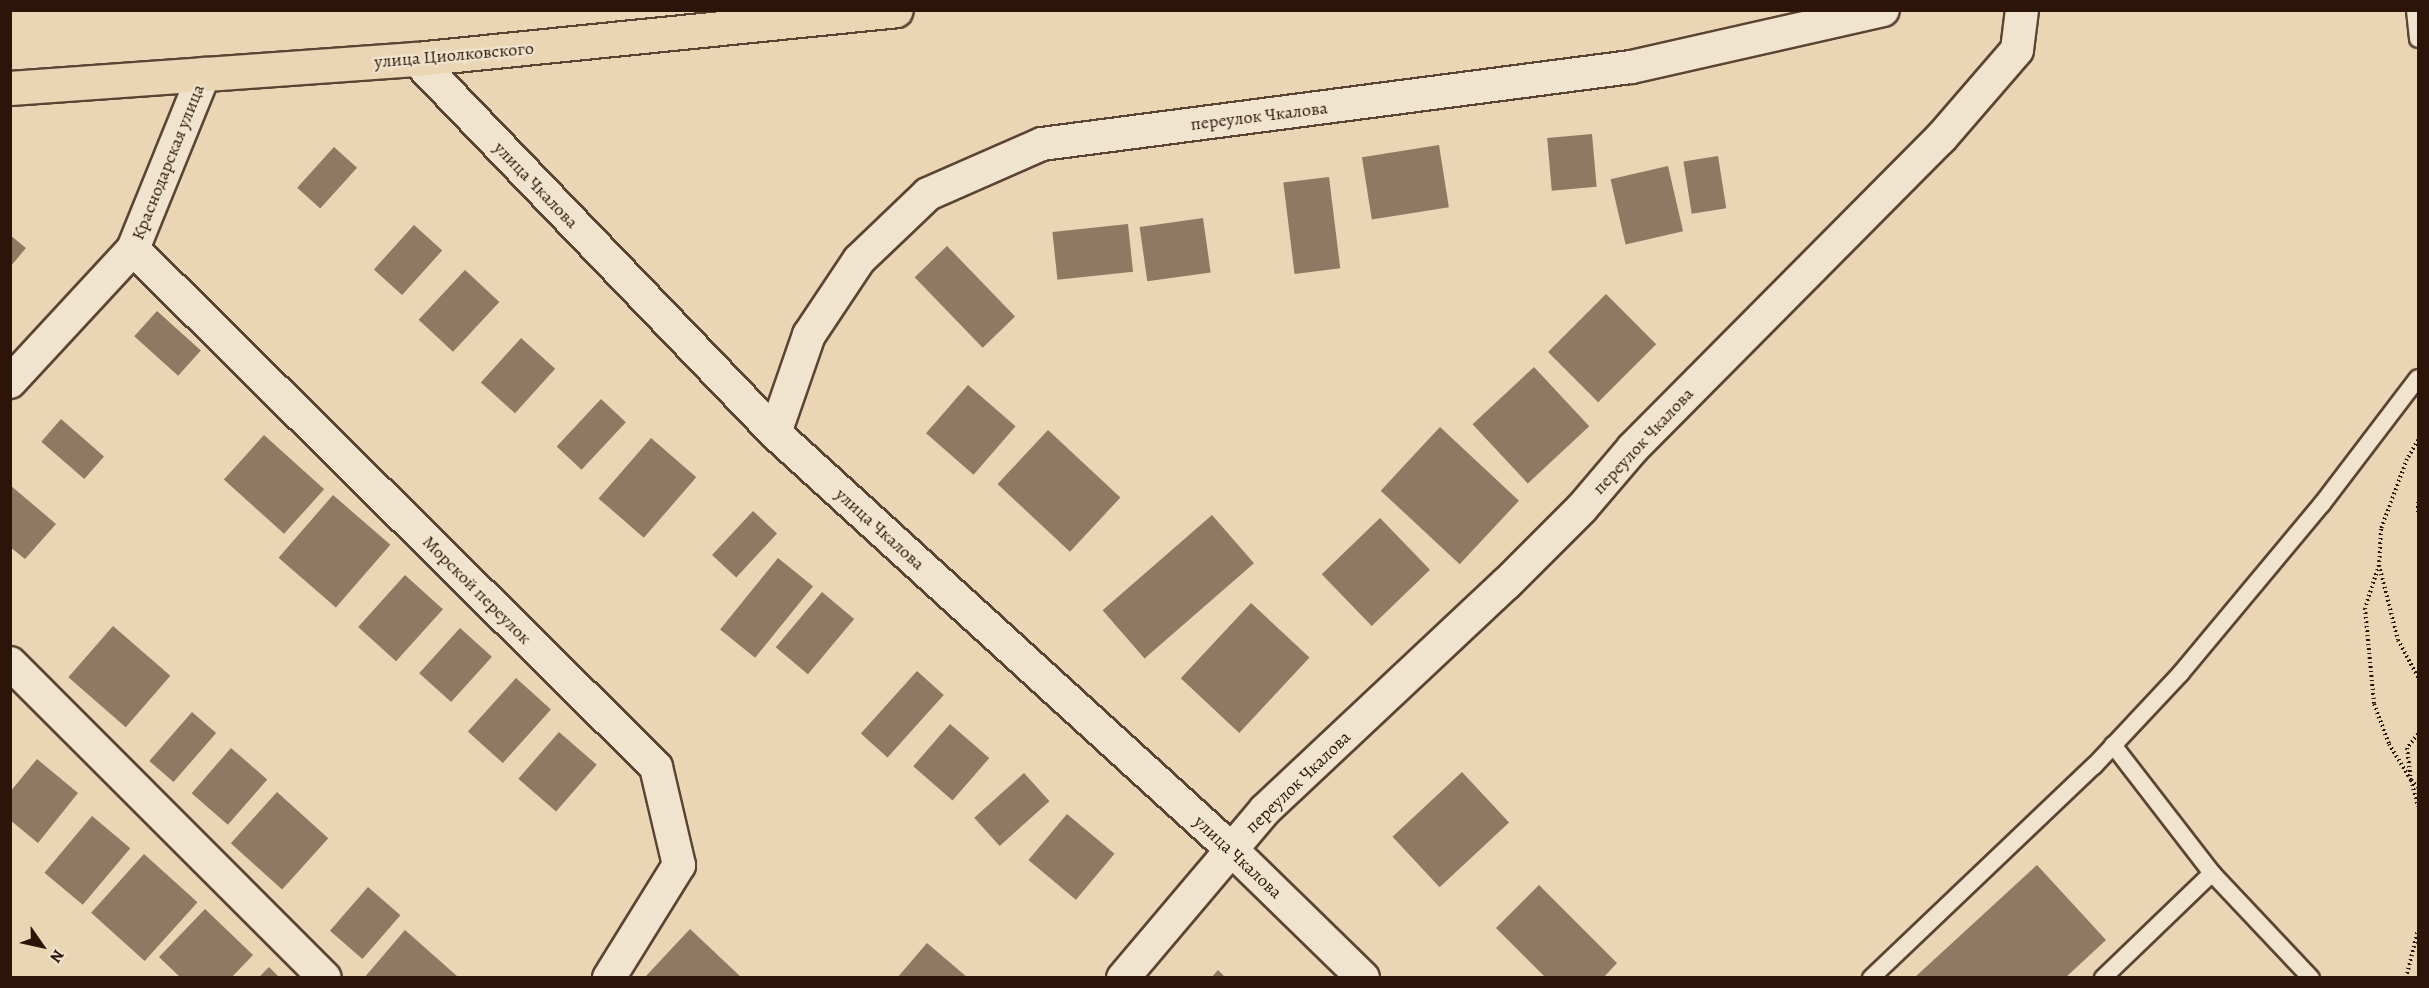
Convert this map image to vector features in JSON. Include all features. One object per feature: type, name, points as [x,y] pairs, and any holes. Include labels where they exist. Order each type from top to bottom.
[{"type":"main road","name":"улица Циолковского","points":[[10,88],[416,59],[896,10]]},
{"type":"street","name":"переулок Чкалова","points":[[775,433],[808,335],[859,260],[928,194],[1041,144],[1631,67],[1883,10]]},
{"type":"street","name":"переулок Чкалова","points":[[1123,978],[1265,810],[1548,542],[1633,448],[1941,138],[2017,50],[2022,10]]},
{"type":"street","name":"улица Чкалова","points":[[416,59],[775,433],[1232,850],[1363,978]]},
{"type":"street","name":"Краснодарская улица","points":[[10,382],[132,249],[204,74]]},
{"type":"street","name":"Морской переулок","points":[[132,249],[656,767],[679,865],[609,978]]},
{"type":"street","points":[[10,663],[325,978]]},
{"type":"lane","points":[[2415,10],[2418,39]]},
{"type":"lane","points":[[1871,978],[2114,745],[2181,673],[2322,504],[2418,378]]},
{"type":"lane","points":[[2114,745],[2212,873],[2311,978]]},
{"type":"lane","points":[[2103,978],[2212,873]]},
{"type":"path","points":[[2418,440],[2407,459],[2381,529],[2379,565],[2365,608],[2372,694],[2389,744],[2411,780],[2418,787]]},
{"type":"path","points":[[2418,502],[2418,514]]},
{"type":"path","points":[[2379,565],[2398,640],[2418,677]]},
{"type":"path","points":[[2418,734],[2407,748],[2411,780],[2418,806]]},
{"type":"path","points":[[2406,978],[2418,930]]},
{"type":"building","points":[[1592,134],[1597,187],[1552,191],[1547,138]]},
{"type":"building","points":[[1439,145],[1449,207],[1372,219],[1362,157]]},
{"type":"building","points":[[334,147],[357,168],[320,209],[297,188]]},
{"type":"building","points":[[1718,156],[1726,208],[1692,214],[1683,161]]},
{"type":"building","points":[[1668,166],[1683,231],[1626,245],[1611,179]]},
{"type":"building","points":[[1329,177],[1340,268],[1295,274],[1283,183]]},
{"type":"building","points":[[1203,218],[1211,272],[1147,281],[1140,227]]},
{"type":"building","points":[[1128,224],[1133,272],[1057,280],[1052,232]]},
{"type":"building","points":[[414,225],[442,250],[402,295],[374,270]]},
{"type":"building","points":[[10,235],[26,248],[10,267]]},
{"type":"building","points":[[947,246],[1015,316],[983,348],[915,277]]},
{"type":"building","points":[[465,270],[499,302],[453,352],[419,320]]},
{"type":"building","points":[[1606,294],[1656,344],[1598,402],[1548,352]]},
{"type":"building","points":[[157,311],[201,350],[178,376],[134,336]]},
{"type":"building","points":[[521,338],[555,369],[515,413],[481,383]]},
{"type":"building","points":[[1534,367],[1589,426],[1528,484],[1473,424]]},
{"type":"building","points":[[968,385],[1016,426],[974,475],[926,433]]},
{"type":"building","points":[[601,399],[626,422],[582,470],[557,447]]},
{"type":"building","points":[[61,419],[104,456],[84,479],[41,442]]},
{"type":"building","points":[[1440,427],[1519,501],[1460,564],[1381,491]]},
{"type":"building","points":[[1048,430],[1120,498],[1070,552],[998,484]]},
{"type":"building","points":[[264,435],[324,489],[284,534],[224,480]]},
{"type":"building","points":[[651,438],[696,477],[644,538],[599,498]]},
{"type":"building","points":[[10,485],[56,524],[25,559],[10,547]]},
{"type":"building","points":[[333,495],[390,545],[336,608],[279,558]]},
{"type":"building","points":[[753,511],[777,534],[736,577],[712,555]]},
{"type":"building","points":[[1212,515],[1254,563],[1145,658],[1103,610]]},
{"type":"building","points":[[1380,518],[1430,570],[1372,626],[1322,574]]},
{"type":"building","points":[[778,558],[813,586],[755,658],[720,629]]},
{"type":"building","points":[[405,575],[443,609],[396,661],[358,627]]},
{"type":"building","points":[[822,592],[854,619],[808,674],[776,647]]},
{"type":"building","points":[[1251,603],[1310,658],[1239,733],[1181,678]]},
{"type":"building","points":[[113,626],[170,676],[126,727],[68,677]]},
{"type":"building","points":[[460,628],[492,657],[451,702],[419,673]]},
{"type":"building","points":[[917,671],[944,695],[888,758],[861,733]]},
{"type":"building","points":[[516,678],[551,709],[503,763],[468,732]]},
{"type":"building","points":[[192,712],[216,733],[174,782],[149,761]]},
{"type":"building","points":[[950,724],[989,758],[953,800],[913,766]]},
{"type":"building","points":[[559,732],[597,765],[556,812],[518,779]]},
{"type":"building","points":[[231,748],[267,779],[228,825],[192,793]]},
{"type":"building","points":[[37,759],[78,793],[38,843],[10,820],[10,792]]},
{"type":"building","points":[[1462,772],[1509,822],[1440,887],[1393,837]]},
{"type":"building","points":[[1024,773],[1049,801],[1000,846],[974,818]]},
{"type":"building","points":[[277,792],[328,838],[282,889],[231,843]]},
{"type":"building","points":[[1067,814],[1114,854],[1076,900],[1028,860]]},
{"type":"building","points":[[92,816],[130,848],[83,905],[44,873]]},
{"type":"building","points":[[144,854],[198,902],[145,961],[91,913]]},
{"type":"building","points":[[2037,865],[2106,940],[2065,978],[1914,978]]},
{"type":"building","points":[[1539,885],[1617,963],[1603,978],[1546,978],[1496,928]]},
{"type":"building","points":[[368,887],[400,915],[362,959],[330,931]]},
{"type":"building","points":[[205,909],[253,955],[231,978],[181,978],[159,957]]},
{"type":"building","points":[[690,929],[742,978],[646,976]]},
{"type":"building","points":[[405,930],[457,976],[456,978],[364,978]]},
{"type":"building","points":[[927,943],[968,978],[897,978]]},
{"type":"building","points":[[269,967],[280,978],[258,978]]},
{"type":"building","points":[[1218,970],[1226,978],[1211,978]]}]
